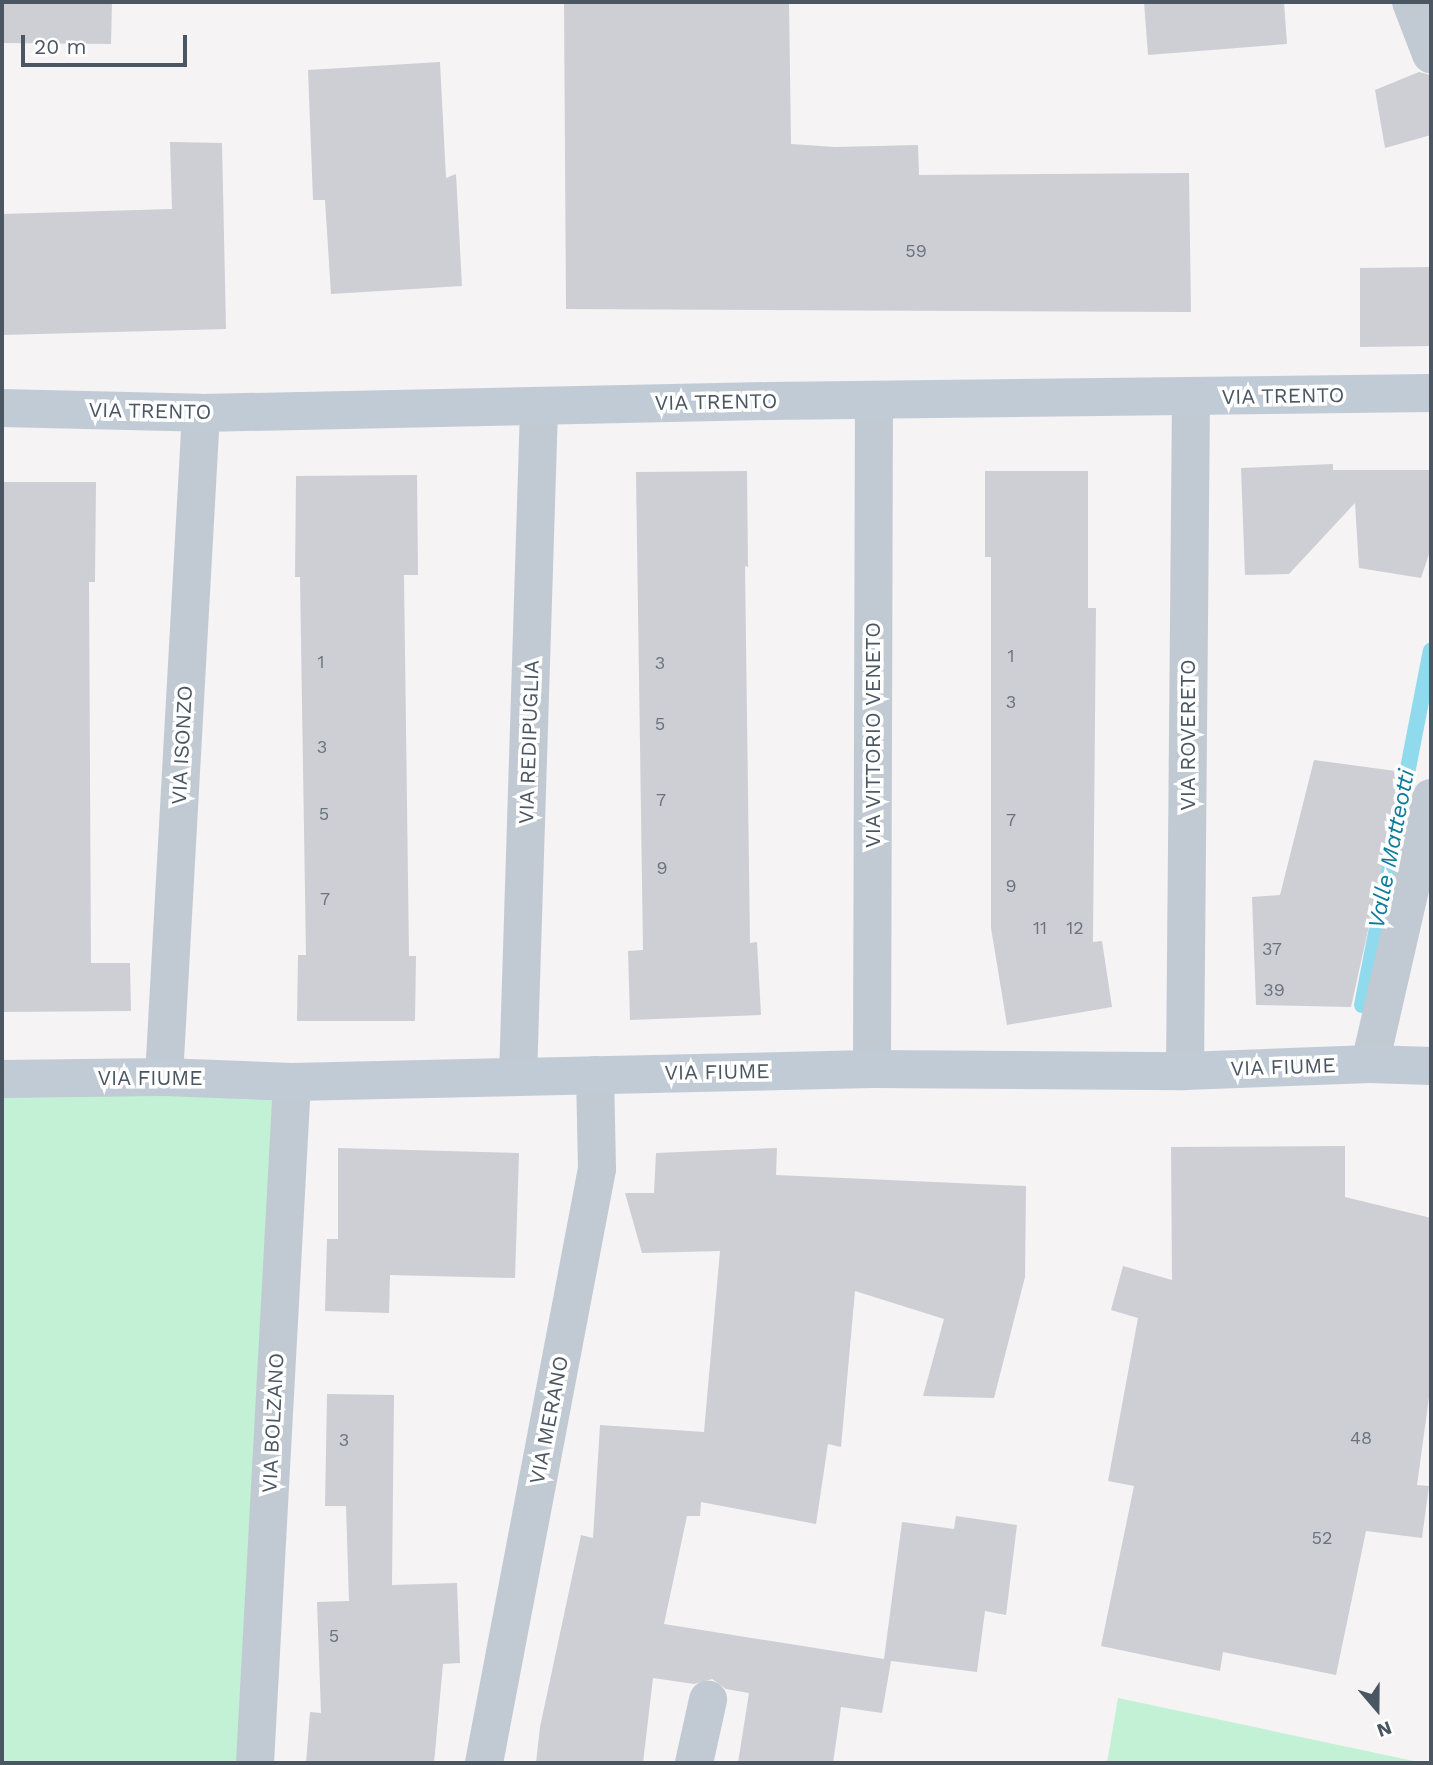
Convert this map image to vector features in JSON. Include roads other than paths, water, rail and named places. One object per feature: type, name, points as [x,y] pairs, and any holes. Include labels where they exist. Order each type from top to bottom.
[{"type":"street","points":[[1411,2],[1431,54]]},
{"type":"street","name":"VIA TRENTO","points":[[2,408],[201,413],[1105,396],[1191,398],[1431,393]]},
{"type":"street","name":"VIA ROVERETO","points":[[1185,1071],[1191,398]]},
{"type":"street","name":"VIA VITTORIO VENETO","points":[[872,1069],[874,401]]},
{"type":"street","name":"VIA REDIPUGLIA","points":[[518,1077],[539,407]]},
{"type":"street","name":"VIA ISONZO","points":[[164,1077],[201,413]]},
{"type":"street","points":[[1370,1064],[1431,798]]},
{"type":"street","name":"VIA FIUME","points":[[2,1079],[164,1077],[292,1082],[872,1069],[1185,1071],[1370,1064],[1431,1066]]},
{"type":"street","name":"VIA MERANO","points":[[484,1763],[597,1169],[595,1075]]},
{"type":"street","name":"VIA BOLZANO","points":[[255,1763],[292,1082]]},
{"type":"street","points":[[694,1763],[708,1700]]},
{"type":"waterway","name":"Valle Matteotti","points":[[1362,1005],[1431,651]]}]
